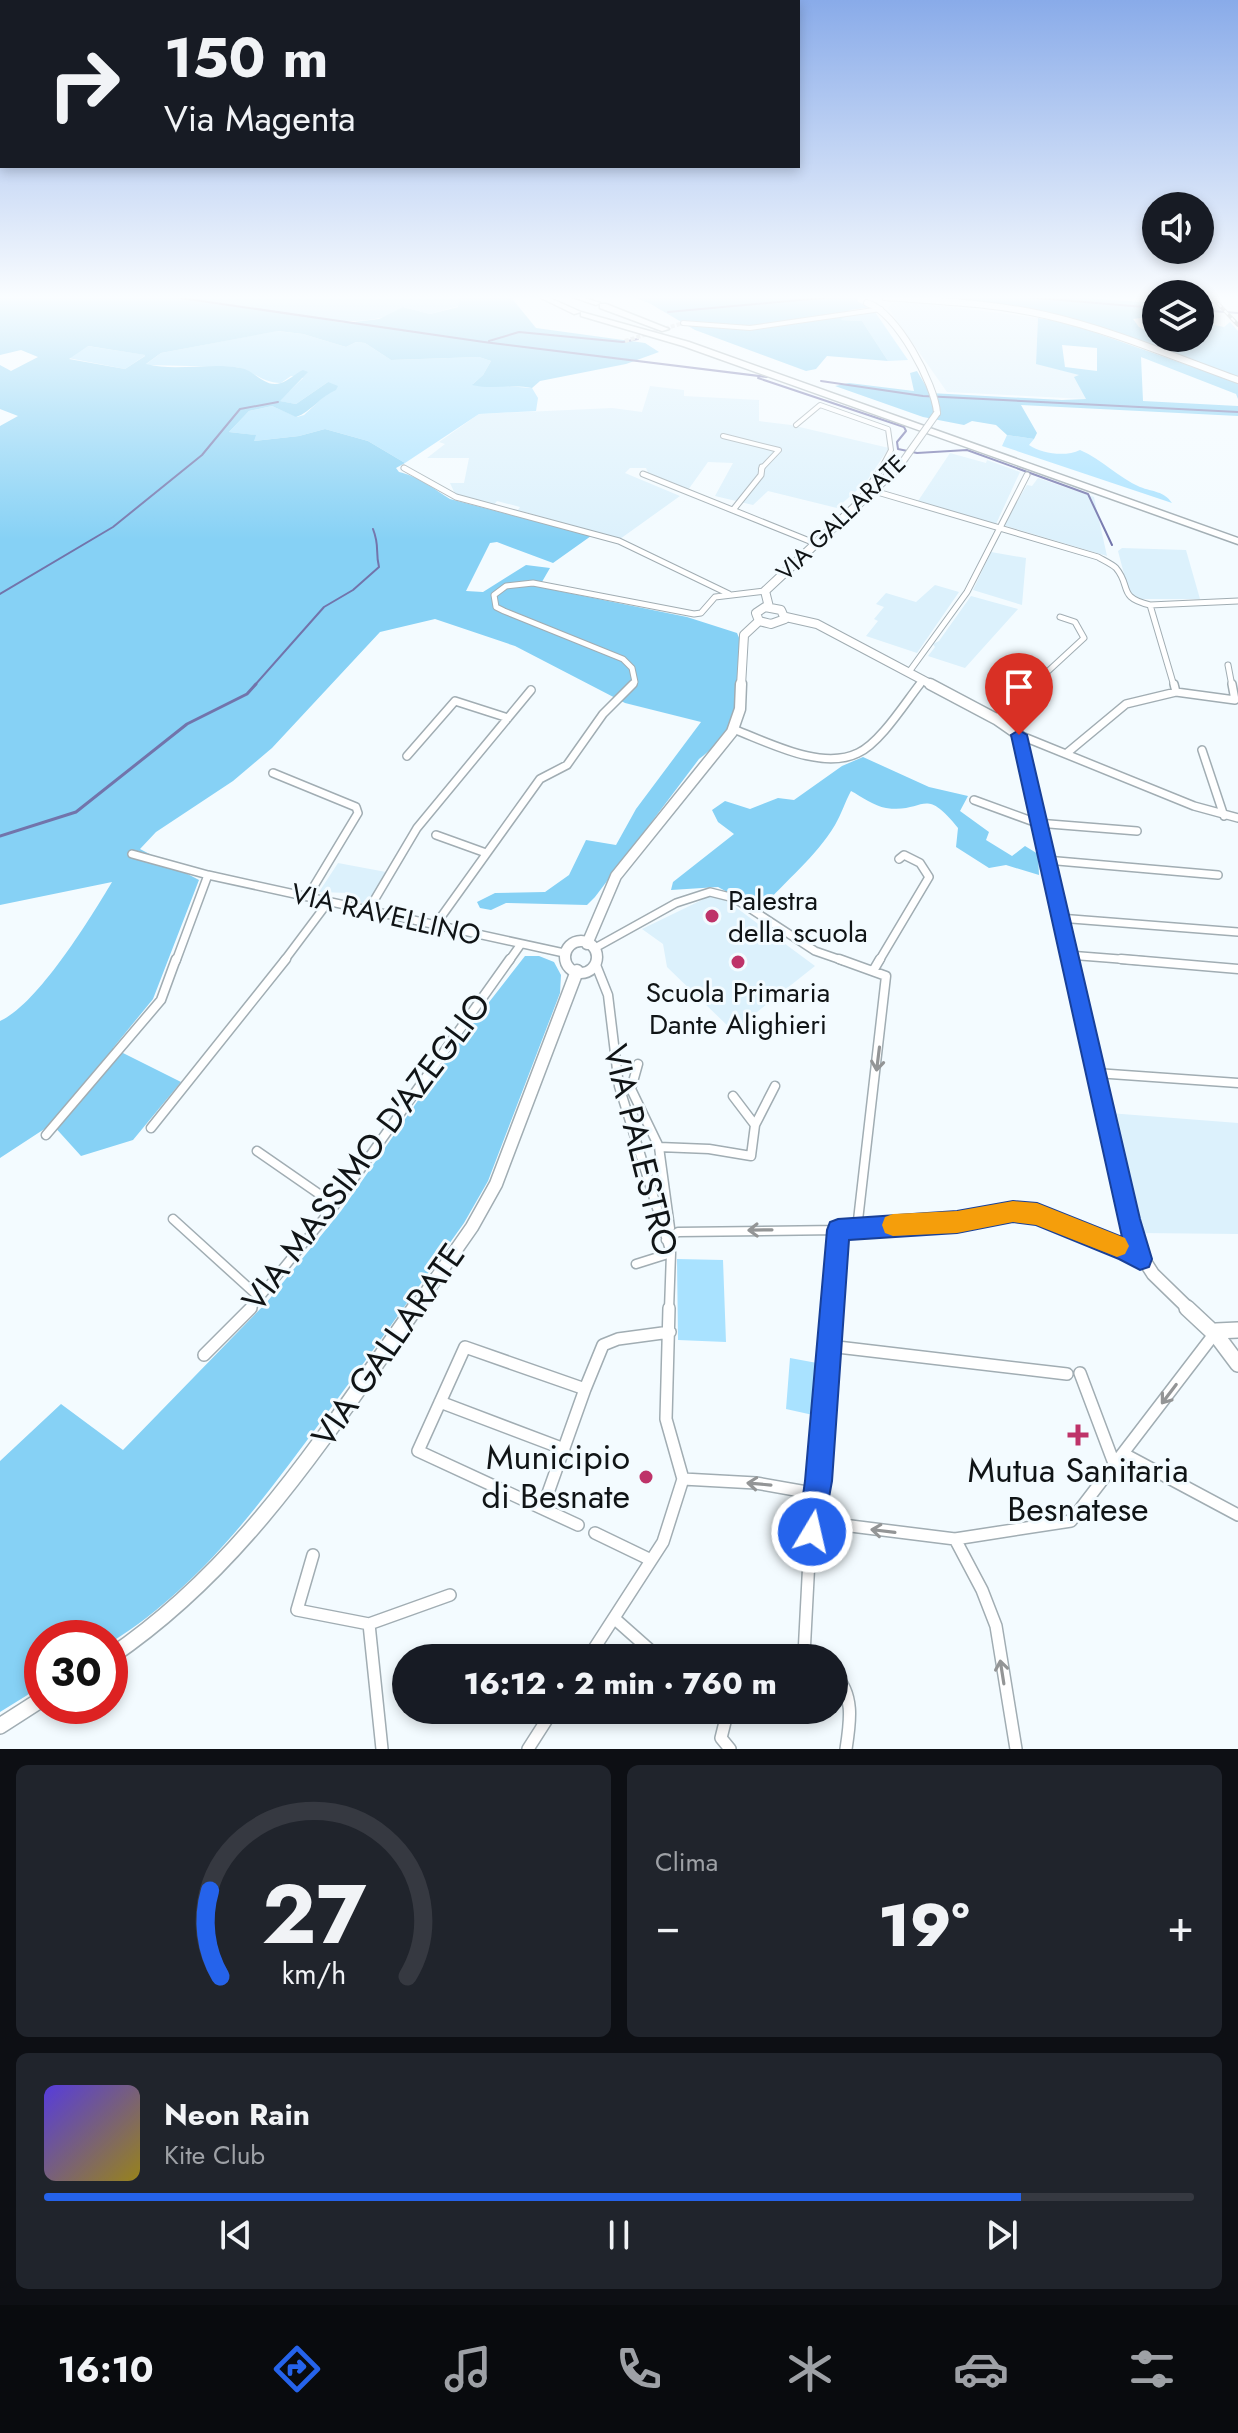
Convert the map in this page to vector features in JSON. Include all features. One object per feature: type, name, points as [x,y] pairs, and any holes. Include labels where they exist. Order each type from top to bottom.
[{"type":"highway","points":[[780,378],[1238,541]]},
{"type":"highway","points":[[804,378],[1238,534]]},
{"type":"main road","name":"VIA GALLARATE","points":[[769,607],[765,591],[901,464],[937,413],[936,396],[925,378]]},
{"type":"main road","points":[[759,621],[755,615],[757,610],[769,607],[781,610],[786,617],[817,624],[996,719],[1019,735],[1140,1259],[1199,1321],[1216,1331],[1238,1364]]},
{"type":"main road","points":[[591,946],[616,876],[733,729],[740,709],[744,635],[748,628],[759,621],[776,624],[786,617]]},
{"type":"main road","points":[[575,944],[591,946],[599,955],[596,965],[577,971],[567,966],[564,953],[575,944]]},
{"type":"main road","name":"VIA GALLARATE","points":[[128,1646],[147,1634],[206,1584],[264,1519],[472,1227],[496,1184],[577,971]]},
{"type":"main road","points":[[1216,1331],[1238,1330]]},
{"type":"main road","points":[[0,1726],[24,1711]]},
{"type":"street","points":[[796,425],[820,405],[888,429],[891,437],[890,456],[861,493],[857,508]]},
{"type":"street","points":[[723,436],[779,450],[761,468],[761,475],[733,510]]},
{"type":"street","points":[[404,468],[456,497],[619,541],[729,594]]},
{"type":"street","points":[[643,474],[817,544]]},
{"type":"street","points":[[909,672],[967,592],[1027,475]]},
{"type":"street","points":[[874,491],[1112,564],[1130,600],[1150,605],[1238,601]]},
{"type":"street","points":[[436,924],[540,779],[567,765],[603,714],[635,682],[632,668],[623,659],[504,611],[496,607],[494,595],[506,586],[533,583],[694,614],[701,613],[715,597],[765,591]]},
{"type":"street","points":[[1150,605],[1176,692]]},
{"type":"street","points":[[996,719],[1084,638],[1075,622],[1060,617]]},
{"type":"street","points":[[1067,753],[1126,704],[1176,692],[1236,700],[1228,665]]},
{"type":"street","points":[[733,729],[813,757],[860,753],[923,680]]},
{"type":"street","points":[[369,909],[417,828],[531,690]]},
{"type":"street","points":[[407,756],[455,701],[508,718]]},
{"type":"street","points":[[1019,735],[1224,816],[1238,818]]},
{"type":"street","points":[[1202,750],[1224,816]]},
{"type":"street","points":[[273,773],[356,807],[358,813],[308,896]]},
{"type":"street","points":[[974,800],[1037,823],[1137,831]]},
{"type":"street","points":[[436,835],[486,853]]},
{"type":"street","name":"VIA RAVELLINO","points":[[132,854],[208,875],[564,953]]},
{"type":"street","points":[[873,971],[929,877],[920,863],[904,855],[899,859]]},
{"type":"street","points":[[1046,860],[1218,875]]},
{"type":"street","points":[[46,1135],[161,1000],[208,875]]},
{"type":"street","points":[[591,946],[691,896],[723,893],[815,951],[886,976],[857,1229]]},
{"type":"street","points":[[151,1128],[251,1006],[329,901]]},
{"type":"street","points":[[1059,918],[1238,932]]},
{"type":"street","name":"VIA MASSIMO D'AZEGLIO","points":[[204,1355],[260,1298],[335,1205],[521,944]]},
{"type":"street","points":[[1068,955],[1238,969]]},
{"type":"street","name":"VIA PALESTRO","points":[[596,965],[608,995],[619,1086],[671,1253],[666,1419],[683,1479]]},
{"type":"street","points":[[638,1064],[631,1089],[659,1147],[670,1228],[666,1238]]},
{"type":"street","points":[[1096,1073],[1238,1083]]},
{"type":"street","points":[[659,1147],[709,1149],[751,1156],[755,1125],[775,1086]]},
{"type":"street","points":[[733,1096],[755,1125]]},
{"type":"street","points":[[257,1151],[335,1205]]},
{"type":"street","points":[[666,1238],[678,1232],[838,1230],[957,1222],[1013,1211],[1037,1214],[1128,1251],[1140,1259]]},
{"type":"street","points":[[173,1219],[260,1298]]},
{"type":"street","points":[[807,1644],[811,1521],[818,1494],[838,1230]]},
{"type":"street","points":[[636,1264],[671,1253]]},
{"type":"street","points":[[811,1521],[955,1539],[1071,1521],[1216,1331]]},
{"type":"street","points":[[543,1507],[603,1345],[618,1339],[670,1332]]},
{"type":"street","points":[[829,1346],[1067,1374]]},
{"type":"street","points":[[578,1525],[418,1451],[465,1347],[585,1389]]},
{"type":"street","points":[[1080,1373],[1115,1466]]},
{"type":"street","points":[[440,1402],[564,1449]]},
{"type":"street","points":[[1124,1454],[1238,1515]]},
{"type":"street","points":[[598,1644],[663,1542],[683,1479],[756,1483],[818,1494]]},
{"type":"street","points":[[595,1533],[651,1560]]},
{"type":"street","points":[[955,1539],[982,1590],[996,1626],[1016,1749]]},
{"type":"street","points":[[313,1555],[297,1610],[369,1624],[450,1595]]},
{"type":"street","points":[[615,1619],[643,1644]]},
{"type":"street","points":[[369,1624],[382,1749]]},
{"type":"street","points":[[846,1749],[848,1702]]},
{"type":"street","points":[[528,1749],[544,1724]]},
{"type":"street","points":[[724,1724],[721,1738],[730,1749]]},
{"type":"shaded area","points":[[0,378],[260,378],[275,384],[291,378],[303,378],[280,401],[296,404],[328,382],[338,386],[296,417],[272,406],[249,411],[229,432],[256,435],[254,441],[299,436],[325,429],[368,441],[405,463],[396,468],[399,472],[418,479],[450,499],[591,536],[553,563],[497,542],[490,543],[466,591],[483,592],[526,565],[550,568],[539,587],[687,617],[737,633],[740,640],[733,719],[727,732],[699,759],[587,905],[506,903],[491,910],[480,908],[477,902],[495,893],[545,892],[569,875],[586,840],[616,845],[636,809],[701,722],[625,703],[515,646],[435,619],[380,632],[272,748],[233,781],[156,832],[140,849],[199,880],[153,999],[113,1048],[181,1082],[133,1140],[81,1156],[52,1124],[0,1158],[0,1021],[15,1012],[46,980],[112,882],[0,905],[0,426],[18,416],[0,409]]},
{"type":"shaded area","points":[[260,378],[289,378],[281,383]]},
{"type":"shaded area","points":[[303,378],[480,378],[473,384],[532,388],[538,398],[536,411],[479,414],[405,463],[368,441],[325,429],[299,436],[253,441],[255,435],[229,432],[249,411],[272,406],[297,417],[304,415],[328,393],[328,382],[296,404],[279,401]]},
{"type":"shaded area","points":[[480,378],[557,378],[540,381],[532,388],[472,385]]},
{"type":"shaded area","points":[[911,378],[921,378],[930,393],[1086,399],[1074,378],[1142,378],[1143,401],[1238,406],[1238,416],[1021,405],[1037,433],[1034,439],[1007,435],[996,425],[972,421],[964,425],[923,417],[835,386],[849,383],[914,391]]},
{"type":"shaded area","points":[[937,378],[1081,378],[1086,399],[947,392]]},
{"type":"shaded area","points":[[1194,378],[1223,378],[1238,383],[1238,399],[1236,394]]},
{"type":"shaded area","points":[[650,386],[684,390],[684,396],[759,400],[759,421],[791,425],[889,448],[866,482],[837,508],[768,491],[753,505],[715,496],[733,463],[708,462],[688,490],[649,475],[646,468],[630,468],[625,473],[680,496],[620,539],[518,510],[520,507],[497,501],[493,506],[456,496],[450,483],[464,483],[469,458],[427,458],[445,444],[439,442],[479,414],[612,408],[642,412]]},
{"type":"shaded area","points":[[1007,435],[1034,439],[1029,445],[1047,452],[1061,454],[1080,450],[1132,483],[1162,494],[1172,503],[1002,446]]},
{"type":"shaded area","points":[[950,453],[986,463],[987,460],[1020,472],[996,524],[918,501]]},
{"type":"shaded area","points":[[1038,478],[1094,497],[1107,556],[1003,525],[1027,485],[1032,486]]},
{"type":"shaded area","points":[[1122,548],[1186,550],[1200,599],[1138,599],[1129,593],[1118,551]]},
{"type":"shaded area","points":[[991,552],[1026,558],[1022,605],[973,590]]},
{"type":"shaded area","points":[[935,585],[959,592],[917,653],[866,636],[878,621],[874,619],[884,607],[876,604],[886,593],[916,602]]},
{"type":"shaded area","points":[[971,596],[1018,609],[965,668],[928,656],[935,647],[933,644],[939,641]]},
{"type":"shaded area","points":[[863,757],[929,787],[968,796],[960,811],[989,832],[986,840],[1012,856],[1025,846],[1038,854],[1039,875],[1006,865],[989,868],[956,847],[958,828],[937,807],[924,804],[886,808],[851,791],[827,837],[760,910],[718,887],[671,890],[673,882],[734,834],[718,822],[712,810],[725,801],[750,809],[778,798],[794,800],[842,766]]},
{"type":"shaded area","points":[[338,863],[386,872],[368,904],[347,900],[349,893],[319,892]]},
{"type":"shaded area","name":"Scuola Primaria Dante Alighieri","points":[[710,896],[722,897],[815,966],[733,1031],[667,967],[663,944],[642,929]]},
{"type":"shaded area","points":[[525,956],[539,956],[554,962],[561,975],[560,993],[488,1181],[464,1223],[358,1371],[226,1542],[200,1570],[142,1621],[128,1631],[128,1620],[24,1620],[24,1697],[0,1712],[0,1461],[61,1404],[123,1450],[267,1302],[341,1211],[465,1033]]},
{"type":"shaded area","points":[[1109,1113],[1238,1123],[1238,1234],[1140,1233]]},
{"type":"shaded area","points":[[677,1259],[723,1260],[726,1342],[678,1340]]},
{"type":"shaded area","points":[[790,1358],[817,1363],[813,1415],[786,1409]]},
{"type":"waterway","points":[[758,378],[904,427],[906,431],[897,442],[898,449],[917,453],[967,450],[1088,494],[1112,545]]},
{"type":"waterway","points":[[821,381],[923,396],[1238,412]]},
{"type":"waterway","points":[[0,594],[113,527],[202,455],[240,409],[278,402]]},
{"type":"waterway","points":[[254,686],[324,607],[353,590],[379,567],[373,529]]},
{"type":"waterway","points":[[0,836],[76,812],[187,724],[247,694],[256,684]]},
{"type":"slow traffic","points":[[893,1225],[957,1222],[1013,1211],[1037,1214],[1117,1246]]},
{"type":"place","name":"Palestra della scuola","points":[[712,916]]},
{"type":"place","name":"Scuola Primaria Dante Alighieri","points":[[738,962]]},
{"type":"place","name":"Mutua Sanitaria Besnatese","points":[[1078,1435]]},
{"type":"place","name":"Municipio di Besnate","points":[[646,1477]]},
{"type":"route","points":[[812,1532],[811,1521],[819,1481],[838,1230],[957,1222],[1013,1211],[1037,1214],[1128,1251],[1140,1259],[1128,1219],[1019,735]]}]
